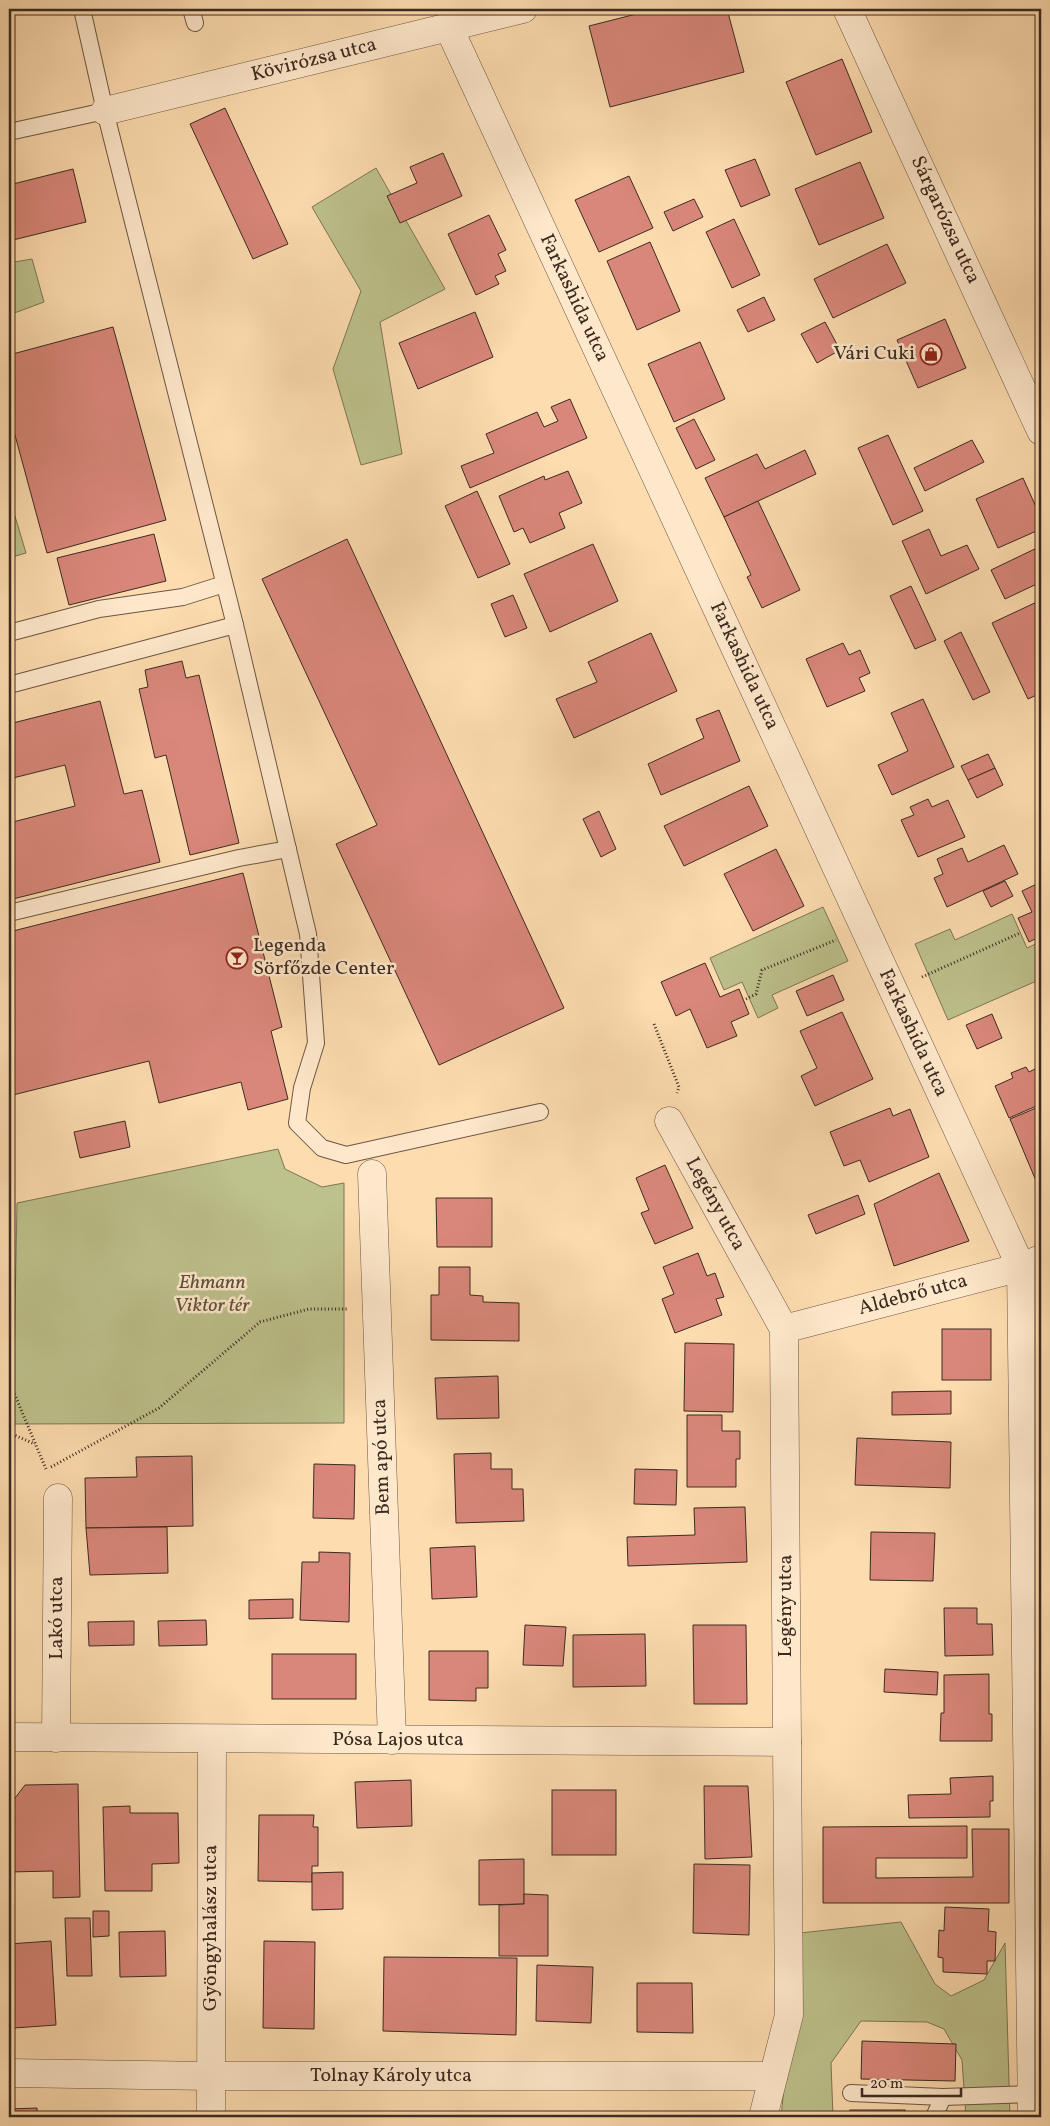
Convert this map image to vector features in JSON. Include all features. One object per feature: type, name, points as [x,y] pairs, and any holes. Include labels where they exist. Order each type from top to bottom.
[{"type":"street","name":"Kövirózsa utca","points":[[105,111],[523,9]]},
{"type":"street","name":"Sárgarózsa utca","points":[[847,9],[1041,431]]},
{"type":"street","name":"Farkashida utca","points":[[449,28],[1031,1263],[1032,2106]]},
{"type":"street","name":"Legény utca","points":[[669,1121],[784,1329],[789,2015],[763,2117]]},
{"type":"street","name":"Bem apó utca","points":[[372,1174],[392,1740]]},
{"type":"street","name":"Aldebrő utca","points":[[784,1329],[1031,1263]]},
{"type":"street","name":"Lakó utca","points":[[56,1738],[58,1498]]},
{"type":"street","name":"Pósa Lajos utca","points":[[9,1738],[787,1742]]},
{"type":"street","name":"Gyöngyhalász utca","points":[[211,2117],[212,1738]]},
{"type":"street","name":"Tolnay Károly utca","points":[[9,2073],[211,2076],[773,2076]]},
{"type":"lane","points":[[82,9],[105,111],[224,584],[308,934],[316,1043],[302,1088],[297,1123],[322,1148],[346,1155],[540,1112]]},
{"type":"lane","points":[[9,132],[105,111]]},
{"type":"lane","points":[[9,633],[100,609],[183,597],[224,584]]},
{"type":"lane","points":[[9,685],[234,625]]},
{"type":"lane","points":[[9,913],[239,858],[288,849]]},
{"type":"lane","points":[[851,2093],[943,2097],[1032,2106]]},
{"type":"lane","points":[[934,2117],[943,2097]]},
{"type":"path","points":[[922,977],[1020,933]]},
{"type":"path","points":[[746,999],[756,994],[762,970],[841,938]]},
{"type":"path","points":[[654,1024],[679,1087],[669,1121]]},
{"type":"path","points":[[46,1469],[159,1408],[260,1322],[309,1309],[377,1308]]},
{"type":"path","points":[[9,1380],[58,1498]]},
{"type":"path","points":[[9,1433],[36,1445]]},
{"type":"green space","points":[[376,168],[445,289],[380,322],[402,454],[361,465],[333,369],[361,291],[312,207]]},
{"type":"green space","points":[[32,259],[44,302],[9,315],[9,263]]},
{"type":"green space","points":[[9,496],[26,553],[9,558]]},
{"type":"green space","points":[[823,907],[848,961],[772,995],[778,1008],[758,1018],[742,982],[724,990],[710,958]]},
{"type":"green space","points":[[1012,914],[1027,948],[1040,942],[1041,979],[948,1020],[915,944],[950,929],[955,940]]},
{"type":"green space","name":"Ehmann Viktor tér","points":[[278,1149],[285,1169],[322,1187],[344,1183],[344,1423],[13,1424],[17,1203]]},
{"type":"green space","points":[[901,1922],[935,1984],[951,1996],[984,1980],[1005,1943],[1010,2117],[966,2117],[962,2060],[944,2029],[927,2022],[861,2021],[831,2063],[833,2117],[781,2117],[800,1933]]},
{"type":"building","points":[[656,9],[727,9],[744,72],[610,107],[589,26]]},
{"type":"building","points":[[842,59],[872,132],[816,155],[786,82]]},
{"type":"building","points":[[225,108],[288,244],[253,259],[190,124]]},
{"type":"building","points":[[443,153],[462,196],[400,223],[387,196],[417,183],[410,167]]},
{"type":"building","points":[[755,159],[770,195],[741,207],[725,170]]},
{"type":"building","points":[[860,162],[884,218],[819,245],[795,189]]},
{"type":"building","points":[[73,169],[86,222],[9,241],[9,185]]},
{"type":"building","points":[[629,176],[653,228],[599,252],[575,200]]},
{"type":"building","points":[[694,199],[703,217],[673,231],[664,212]]},
{"type":"building","points":[[489,215],[506,250],[498,254],[506,271],[495,276],[499,284],[476,295],[448,234]]},
{"type":"building","points":[[734,219],[760,275],[732,288],[706,232]]},
{"type":"building","points":[[650,242],[680,311],[637,330],[607,261]]},
{"type":"building","points":[[887,244],[906,283],[833,318],[814,279]]},
{"type":"building","points":[[764,297],[775,320],[748,332],[737,310]]},
{"type":"building","points":[[475,312],[493,357],[418,389],[399,343]]},
{"type":"building","name":"Vári Cuki","points":[[945,319],[966,368],[918,388],[897,340]]},
{"type":"building","points":[[825,322],[840,350],[817,363],[801,334]]},
{"type":"building","points":[[113,327],[166,520],[47,553],[9,413],[9,355]]},
{"type":"building","points":[[700,342],[725,399],[674,422],[648,364]]},
{"type":"building","points":[[570,399],[587,438],[470,488],[461,466],[494,453],[486,434],[537,412],[544,427],[558,421],[551,407]]},
{"type":"building","points":[[694,419],[715,460],[696,469],[676,428]]},
{"type":"building","points":[[888,435],[923,511],[893,525],[858,448]]},
{"type":"building","points":[[972,440],[984,462],[925,491],[914,468]]},
{"type":"building","points":[[805,450],[816,474],[724,517],[705,478],[757,454],[765,469]]},
{"type":"building","points":[[568,471],[582,503],[559,513],[565,528],[530,543],[523,528],[514,532],[499,496],[544,476],[545,480]]},
{"type":"building","points":[[1023,478],[1041,518],[1041,529],[998,548],[976,499]]},
{"type":"building","points":[[477,491],[510,564],[478,578],[445,506]]},
{"type":"building","points":[[758,501],[800,590],[762,608],[747,577],[751,575],[724,517]]},
{"type":"building","points":[[929,529],[941,556],[967,545],[979,569],[926,594],[902,541]]},
{"type":"building","points":[[154,534],[166,581],[69,605],[57,558]]},
{"type":"building","points":[[347,539],[564,1008],[439,1065],[336,844],[377,825],[262,579]]},
{"type":"building","points":[[593,544],[618,601],[550,632],[524,574]]},
{"type":"building","points":[[1041,546],[1041,582],[1005,599],[991,570]]},
{"type":"building","points":[[911,586],[936,640],[915,649],[890,596]]},
{"type":"building","points":[[513,595],[527,628],[505,637],[491,604]]},
{"type":"building","points":[[1041,600],[1041,693],[1028,699],[992,623]]},
{"type":"building","points":[[961,632],[990,692],[973,700],[944,641]]},
{"type":"building","points":[[651,633],[677,691],[574,738],[556,699],[597,682],[588,662]]},
{"type":"building","points":[[843,643],[849,655],[860,650],[870,673],[859,678],[865,691],[827,707],[806,659]]},
{"type":"building","points":[[182,661],[186,678],[199,675],[239,843],[190,855],[166,755],[155,758],[139,689],[148,687],[145,670]]},
{"type":"building","points":[[923,699],[954,767],[892,795],[878,765],[908,751],[891,713]]},
{"type":"building","points":[[100,701],[124,794],[142,790],[160,862],[9,900],[9,823],[75,806],[65,765],[9,779],[9,724]]},
{"type":"building","points":[[719,710],[740,761],[661,795],[648,764],[704,738],[696,719]]},
{"type":"building","points":[[988,754],[995,768],[968,780],[961,766]]},
{"type":"building","points":[[995,768],[1003,785],[977,798],[968,780]]},
{"type":"building","points":[[749,786],[768,826],[684,866],[664,826]]},
{"type":"building","points":[[928,799],[932,807],[948,800],[965,837],[918,857],[901,820],[914,815],[910,807]]},
{"type":"building","points":[[599,811],[616,849],[601,857],[583,819]]},
{"type":"building","points":[[1004,845],[1018,874],[947,907],[934,878],[943,874],[937,859],[962,848],[968,862]]},
{"type":"building","points":[[776,849],[804,906],[753,931],[724,874]]},
{"type":"building","points":[[243,873],[282,1027],[271,1031],[288,1099],[248,1110],[241,1082],[159,1103],[149,1061],[9,1096],[9,932]]},
{"type":"building","points":[[1005,881],[1013,896],[991,907],[983,891]]},
{"type":"building","points":[[1041,882],[1041,936],[1029,942],[1018,918],[1032,912],[1022,891]]},
{"type":"building","points":[[705,963],[720,997],[739,989],[749,1014],[731,1022],[737,1036],[707,1048],[690,1009],[676,1016],[661,982]]},
{"type":"building","points":[[833,975],[844,1000],[807,1016],[796,991]]},
{"type":"building","points":[[842,1012],[873,1079],[815,1106],[801,1076],[817,1068],[800,1031]]},
{"type":"building","points":[[992,1014],[1002,1038],[977,1049],[966,1025]]},
{"type":"building","points":[[1041,1066],[1041,1104],[1009,1118],[995,1086],[1013,1078],[1011,1073],[1026,1067],[1029,1072]]},
{"type":"building","points":[[1041,1106],[1041,1187],[1039,1188],[1010,1119]]},
{"type":"building","points":[[890,1108],[893,1116],[910,1109],[929,1157],[869,1182],[860,1160],[844,1166],[830,1132]]},
{"type":"building","points":[[125,1121],[130,1147],[80,1158],[74,1132]]},
{"type":"building","points":[[665,1165],[693,1228],[655,1244],[641,1213],[649,1210],[636,1178]]},
{"type":"building","points":[[939,1173],[969,1241],[894,1266],[874,1204]]},
{"type":"building","points":[[858,1195],[865,1214],[816,1234],[808,1215]]},
{"type":"building","points":[[436,1198],[492,1198],[492,1247],[437,1247]]},
{"type":"building","points":[[698,1253],[707,1276],[715,1273],[724,1297],[716,1299],[722,1315],[675,1333],[662,1299],[674,1294],[663,1267]]},
{"type":"building","points":[[439,1267],[470,1267],[470,1295],[483,1296],[483,1302],[519,1303],[519,1341],[431,1340],[431,1295],[439,1295]]},
{"type":"building","points":[[942,1329],[991,1329],[991,1380],[942,1380]]},
{"type":"building","points":[[685,1343],[734,1344],[733,1412],[684,1411]]},
{"type":"building","points":[[498,1376],[499,1418],[437,1419],[435,1378]]},
{"type":"building","points":[[951,1391],[951,1414],[892,1415],[892,1392]]},
{"type":"building","points":[[687,1415],[722,1415],[722,1431],[740,1431],[740,1459],[736,1459],[736,1487],[687,1487]]},
{"type":"building","points":[[857,1438],[951,1442],[950,1488],[855,1485]]},
{"type":"building","points":[[491,1453],[491,1469],[512,1469],[512,1489],[523,1489],[524,1521],[456,1523],[454,1454]]},
{"type":"building","points":[[192,1456],[193,1526],[86,1528],[85,1478],[137,1477],[136,1457]]},
{"type":"building","points":[[314,1464],[355,1465],[354,1519],[313,1518]]},
{"type":"building","points":[[635,1469],[677,1470],[676,1505],[634,1504]]},
{"type":"building","points":[[745,1507],[747,1562],[628,1566],[627,1537],[695,1535],[694,1508]]},
{"type":"building","points":[[167,1527],[168,1573],[90,1575],[86,1528]]},
{"type":"building","points":[[871,1532],[935,1533],[933,1581],[870,1580]]},
{"type":"building","points":[[475,1546],[477,1597],[432,1599],[430,1548]]},
{"type":"building","points":[[319,1552],[350,1553],[349,1622],[300,1620],[302,1562],[319,1562]]},
{"type":"building","points":[[293,1599],[293,1618],[249,1619],[249,1600]]},
{"type":"building","points":[[944,1608],[977,1608],[977,1624],[992,1624],[993,1655],[945,1656]]},
{"type":"building","points":[[206,1620],[207,1645],[159,1646],[158,1621]]},
{"type":"building","points":[[134,1621],[134,1645],[89,1646],[88,1622]]},
{"type":"building","points":[[525,1625],[566,1627],[563,1666],[523,1665]]},
{"type":"building","points":[[693,1625],[746,1625],[747,1704],[694,1704]]},
{"type":"building","points":[[645,1634],[646,1686],[573,1687],[573,1635]]},
{"type":"building","points":[[429,1651],[488,1651],[488,1688],[476,1688],[476,1701],[429,1700]]},
{"type":"building","points":[[272,1654],[356,1654],[356,1699],[272,1699]]},
{"type":"building","points":[[885,1669],[938,1672],[937,1695],[884,1692]]},
{"type":"building","points":[[989,1674],[989,1714],[992,1714],[992,1741],[940,1741],[941,1713],[944,1713],[944,1675]]},
{"type":"building","points":[[993,1776],[993,1801],[990,1801],[990,1817],[909,1818],[908,1795],[951,1794],[950,1778]]},
{"type":"building","points":[[411,1780],[412,1826],[357,1828],[355,1782]]},
{"type":"building","points":[[78,1784],[80,1897],[53,1898],[53,1871],[9,1872],[9,1806],[25,1785]]},
{"type":"building","points":[[704,1786],[748,1786],[752,1857],[705,1859]]},
{"type":"building","points":[[552,1790],[616,1790],[616,1855],[552,1855]]},
{"type":"building","points":[[130,1806],[130,1813],[178,1813],[179,1863],[152,1864],[152,1891],[105,1891],[103,1807]]},
{"type":"building","points":[[259,1815],[314,1815],[313,1827],[318,1827],[318,1866],[312,1866],[312,1882],[258,1881]]},
{"type":"building","points":[[967,1826],[967,1858],[876,1858],[876,1878],[973,1877],[972,1829],[1009,1829],[1009,1903],[823,1903],[823,1827]]},
{"type":"building","points":[[524,1859],[524,1904],[479,1905],[479,1860]]},
{"type":"building","points":[[694,1864],[750,1865],[749,1935],[693,1933]]},
{"type":"building","points":[[343,1872],[343,1909],[312,1910],[312,1873]]},
{"type":"building","points":[[524,1894],[548,1895],[548,1956],[499,1956],[499,1905],[524,1904]]},
{"type":"building","points":[[945,1907],[989,1909],[988,1931],[996,1932],[995,1961],[987,1961],[987,1974],[943,1972],[943,1958],[938,1957],[939,1930],[944,1931]]},
{"type":"building","points":[[93,1911],[109,1911],[109,1936],[93,1937]]},
{"type":"building","points":[[65,1918],[90,1918],[92,1976],[67,1976]]},
{"type":"building","points":[[165,1931],[166,1976],[120,1977],[119,1932]]},
{"type":"building","points":[[51,1941],[56,2025],[14,2028],[9,1944]]},
{"type":"building","points":[[264,1941],[315,1942],[314,2029],[263,2028]]},
{"type":"building","points":[[384,1957],[517,1958],[516,2035],[383,2031]]},
{"type":"building","points":[[537,1965],[593,1967],[591,2023],[536,2021]]},
{"type":"building","points":[[637,1983],[692,1983],[693,2033],[637,2032]]},
{"type":"building","points":[[862,2041],[956,2044],[955,2081],[861,2079]]},
{"type":"building","points":[[37,2108],[37,2117],[9,2117],[9,2109]]},
{"type":"building","points":[[850,2110],[905,2110],[905,2117],[850,2117]]},
{"type":"building","points":[[426,2112],[427,2117],[375,2117],[374,2114]]},
{"type":"building","points":[[659,2112],[681,2117],[658,2117]]},
{"type":"place","name":"Vári Cuki","points":[[931,354]]},
{"type":"place","name":"Legenda Sörfőzde Center","points":[[237,958]]}]
